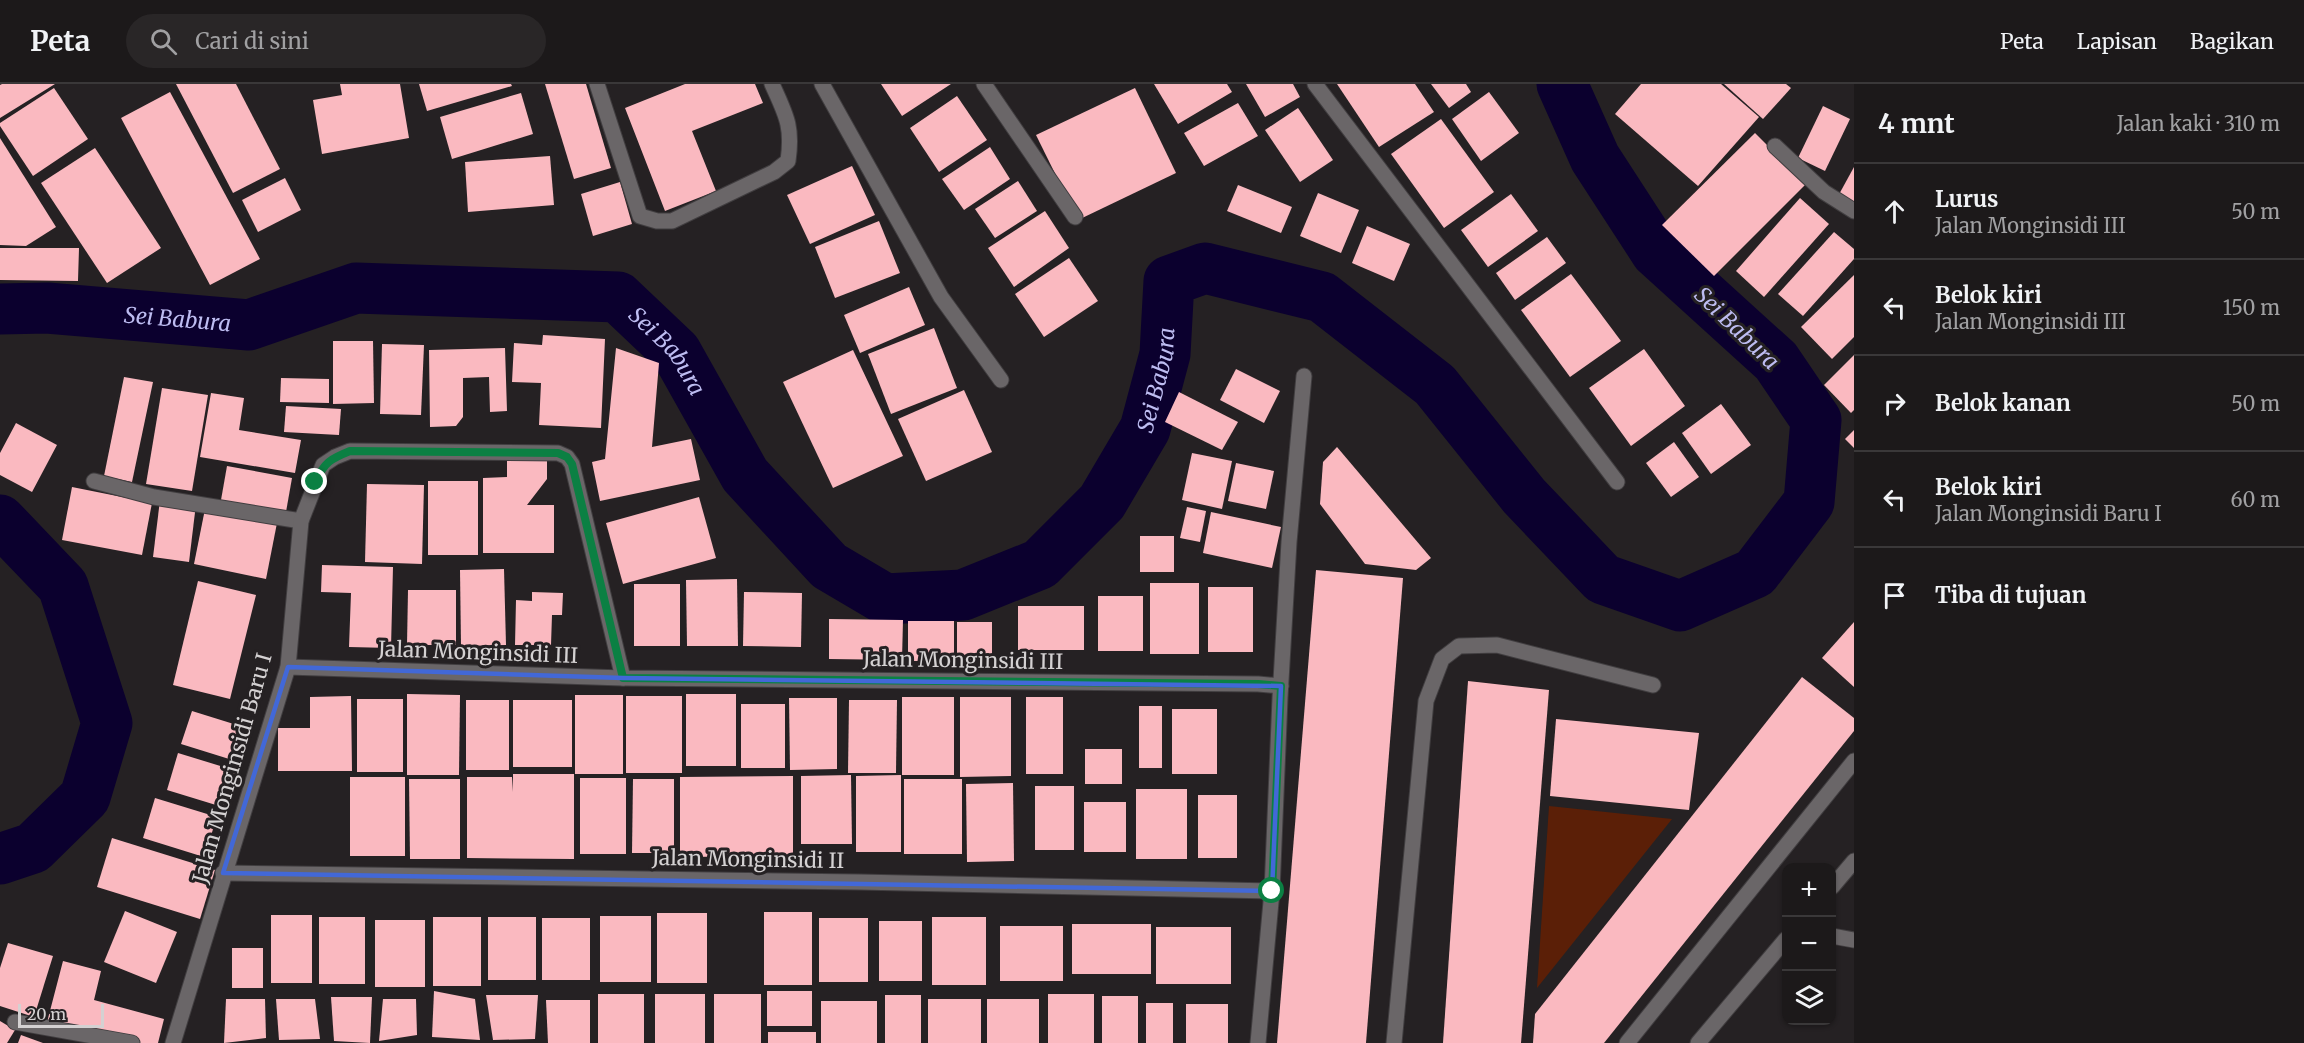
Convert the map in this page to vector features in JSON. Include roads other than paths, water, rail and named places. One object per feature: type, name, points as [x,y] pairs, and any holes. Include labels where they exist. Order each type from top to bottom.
[{"type":"street","points":[[597,84],[640,216],[657,221],[672,221],[774,172],[788,161],[789,123],[772,84]]},
{"type":"street","points":[[822,84],[941,297],[1001,380]]},
{"type":"street","points":[[984,84],[1075,217]]},
{"type":"street","points":[[1315,84],[1617,482]]},
{"type":"street","points":[[1775,146],[1824,192],[1854,211]]},
{"type":"street","points":[[1258,1043],[1272,891],[1289,542],[1304,376]]},
{"type":"street","name":"Jalan Monginsidi Baru I","points":[[173,1043],[288,666],[302,521],[323,465],[350,451],[558,453],[567,457],[574,475],[623,678]]},
{"type":"street","points":[[94,481],[154,497],[302,521]]},
{"type":"street","points":[[1394,1043],[1426,701],[1442,659],[1459,646],[1497,645],[1653,685]]},
{"type":"street","name":"Jalan Monginsidi III","points":[[288,666],[623,678],[1281,686]]},
{"type":"street","points":[[1627,1043],[1854,761]]},
{"type":"street","points":[[1836,882],[1854,861]]},
{"type":"street","name":"Jalan Monginsidi II","points":[[223,873],[870,882],[1272,891]]},
{"type":"street","points":[[1836,937],[1854,940]]},
{"type":"street","points":[[1698,1043],[1782,944]]},
{"type":"street","points":[[15,1022],[132,1043]]},
{"type":"waterway","name":"Sei Babura","points":[[0,309],[47,308],[249,325],[356,288],[618,297],[676,352],[745,475],[829,566],[885,599],[963,595],[1040,564],[1102,502],[1145,429],[1165,354],[1169,281],[1205,268],[1322,297],[1435,385],[1524,496],[1603,579],[1680,606],[1755,573],[1809,502],[1816,420],[1776,361],[1656,252],[1595,158],[1562,84]]},
{"type":"waterway","name":"Sei Babura","points":[[0,520],[63,586],[107,723],[85,797],[33,848],[0,859]]}]
